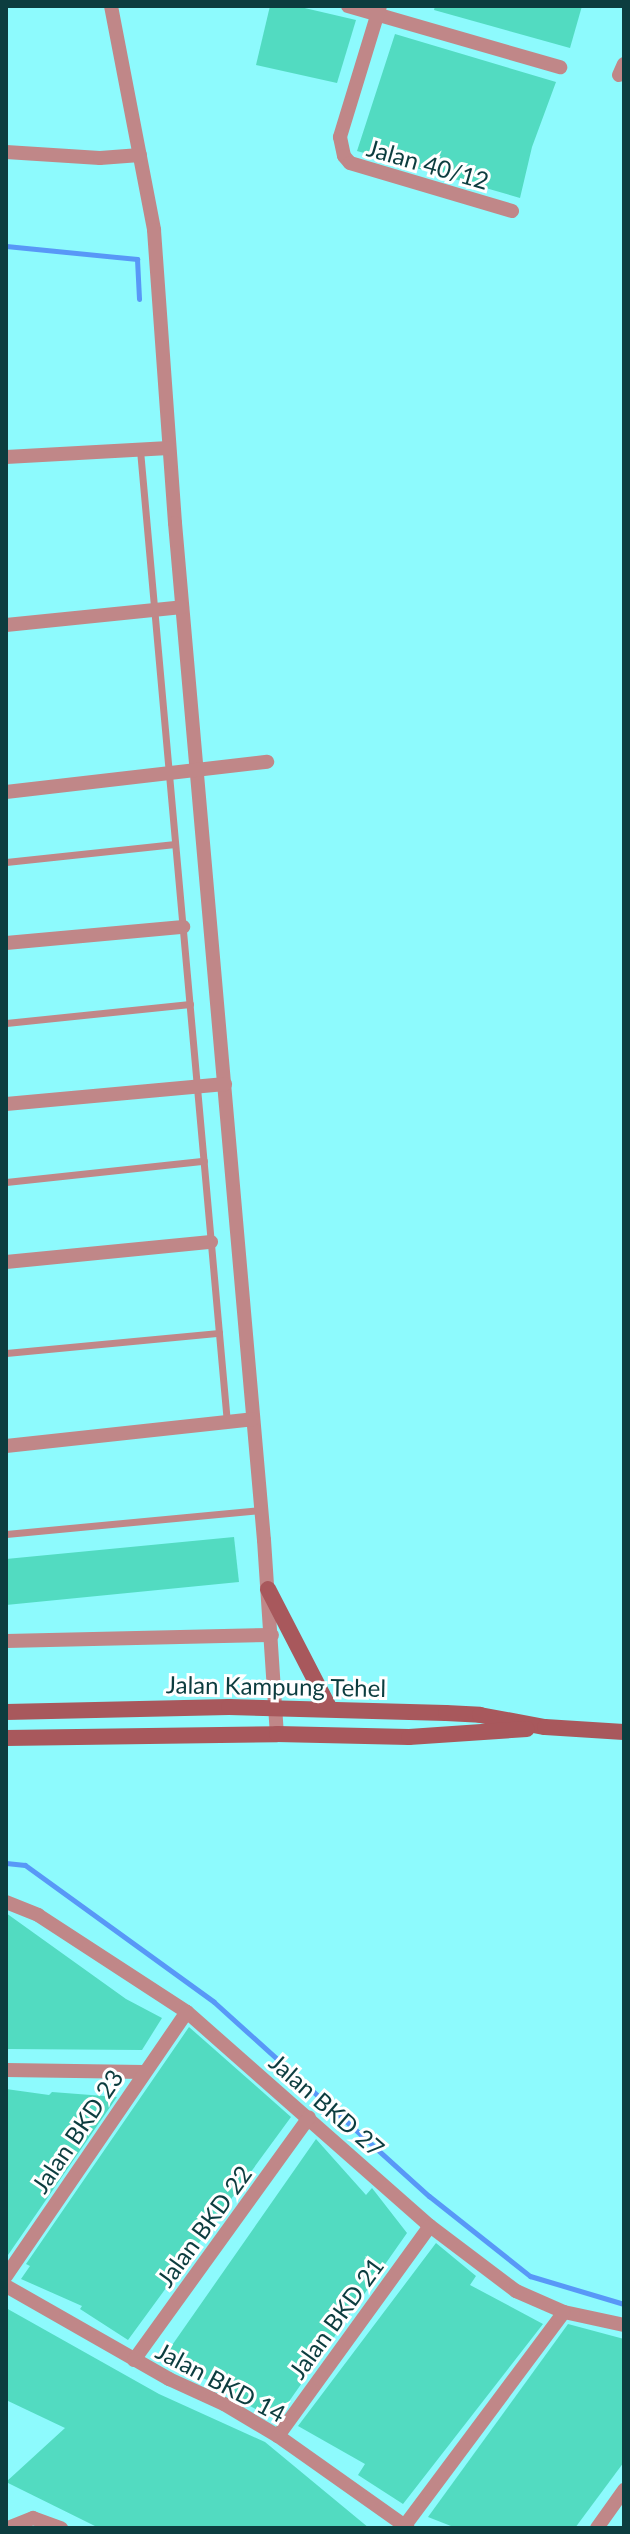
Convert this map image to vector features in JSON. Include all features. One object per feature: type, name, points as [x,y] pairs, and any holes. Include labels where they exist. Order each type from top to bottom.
[{"type":"main road","points":[[268,1589],[330,1709]]},
{"type":"main road","name":"Jalan Kampung Tehel","points":[[6,1714],[59,1710],[330,1709],[480,1715],[545,1727],[624,1732]]},
{"type":"main road","name":"Jalan Kampung Tehel","points":[[6,1738],[277,1734],[421,1737],[545,1727]]},
{"type":"street","points":[[111,6],[154,230],[182,607],[199,768],[262,1510],[277,1734]]},
{"type":"street","points":[[348,6],[378,10],[560,67]]},
{"type":"street","name":"Jalan 40/12","points":[[378,10],[340,137],[340,148],[350,163],[512,211]]},
{"type":"street","points":[[6,152],[100,158],[140,155]]},
{"type":"street","points":[[6,457],[169,448]]},
{"type":"street","points":[[6,625],[182,607]]},
{"type":"street","points":[[6,792],[267,762]]},
{"type":"street","points":[[6,943],[183,927]]},
{"type":"street","points":[[6,1104],[225,1084]]},
{"type":"street","points":[[6,1262],[211,1242]]},
{"type":"street","points":[[6,1446],[253,1419]]},
{"type":"street","points":[[6,1641],[272,1635]]},
{"type":"street","name":"Jalan BKD 27","points":[[6,1902],[38,1915],[187,2012],[430,2226],[516,2291],[564,2312],[624,2325]]},
{"type":"street","name":"Jalan BKD 23","points":[[6,2276],[187,2012]]},
{"type":"street","points":[[6,2070],[144,2072]]},
{"type":"street","name":"Jalan BKD 22","points":[[134,2360],[309,2117]]},
{"type":"street","name":"Jalan BKD 21","points":[[278,2436],[430,2226]]},
{"type":"street","name":"Jalan BKD 14","points":[[6,2286],[134,2360],[224,2404],[278,2436],[405,2527]]},
{"type":"street","points":[[405,2527],[564,2312]]},
{"type":"street","points":[[597,2528],[624,2490]]},
{"type":"street","points":[[8,2528],[33,2518],[61,2528]]},
{"type":"lane","points":[[140,450],[227,1422]]},
{"type":"lane","points":[[6,862],[175,844]]},
{"type":"lane","points":[[6,1023],[190,1004]]},
{"type":"lane","points":[[6,1182],[204,1161]]},
{"type":"lane","points":[[6,1353],[219,1333]]},
{"type":"lane","points":[[6,1534],[262,1510]]},
{"type":"building","points":[[270,6],[296,6],[356,20],[337,83],[256,65]]},
{"type":"building","points":[[435,6],[582,6],[570,48],[434,10]]},
{"type":"building","points":[[395,34],[556,82],[532,147],[520,198],[357,151]]},
{"type":"building","points":[[234,1537],[239,1582],[6,1605],[6,1559]]},
{"type":"building","points":[[6,1913],[126,1999],[162,2018],[142,2050],[6,2049]]},
{"type":"building","points":[[189,2027],[291,2117],[128,2340],[80,2309],[82,2306],[21,2279],[30,2266],[26,2264]]},
{"type":"building","points":[[6,2089],[49,2095],[52,2092],[117,2097],[8,2255]]},
{"type":"building","points":[[316,2139],[366,2195],[372,2188],[407,2233],[276,2420],[224,2392],[227,2388],[161,2361]]},
{"type":"building","points":[[436,2243],[476,2276],[470,2285],[543,2324],[403,2504],[358,2475],[365,2464],[298,2426]]},
{"type":"building","points":[[6,2308],[159,2394],[265,2442],[369,2528],[99,2528],[6,2482],[65,2428],[6,2400]]},
{"type":"building","points":[[568,2324],[624,2339],[624,2462],[575,2528],[456,2528],[428,2517]]},
{"type":"waterway","points":[[6,246],[137,259],[139,299]]},
{"type":"waterway","points":[[6,1863],[25,1865],[214,2002],[429,2196],[530,2276],[624,2304]]}]
